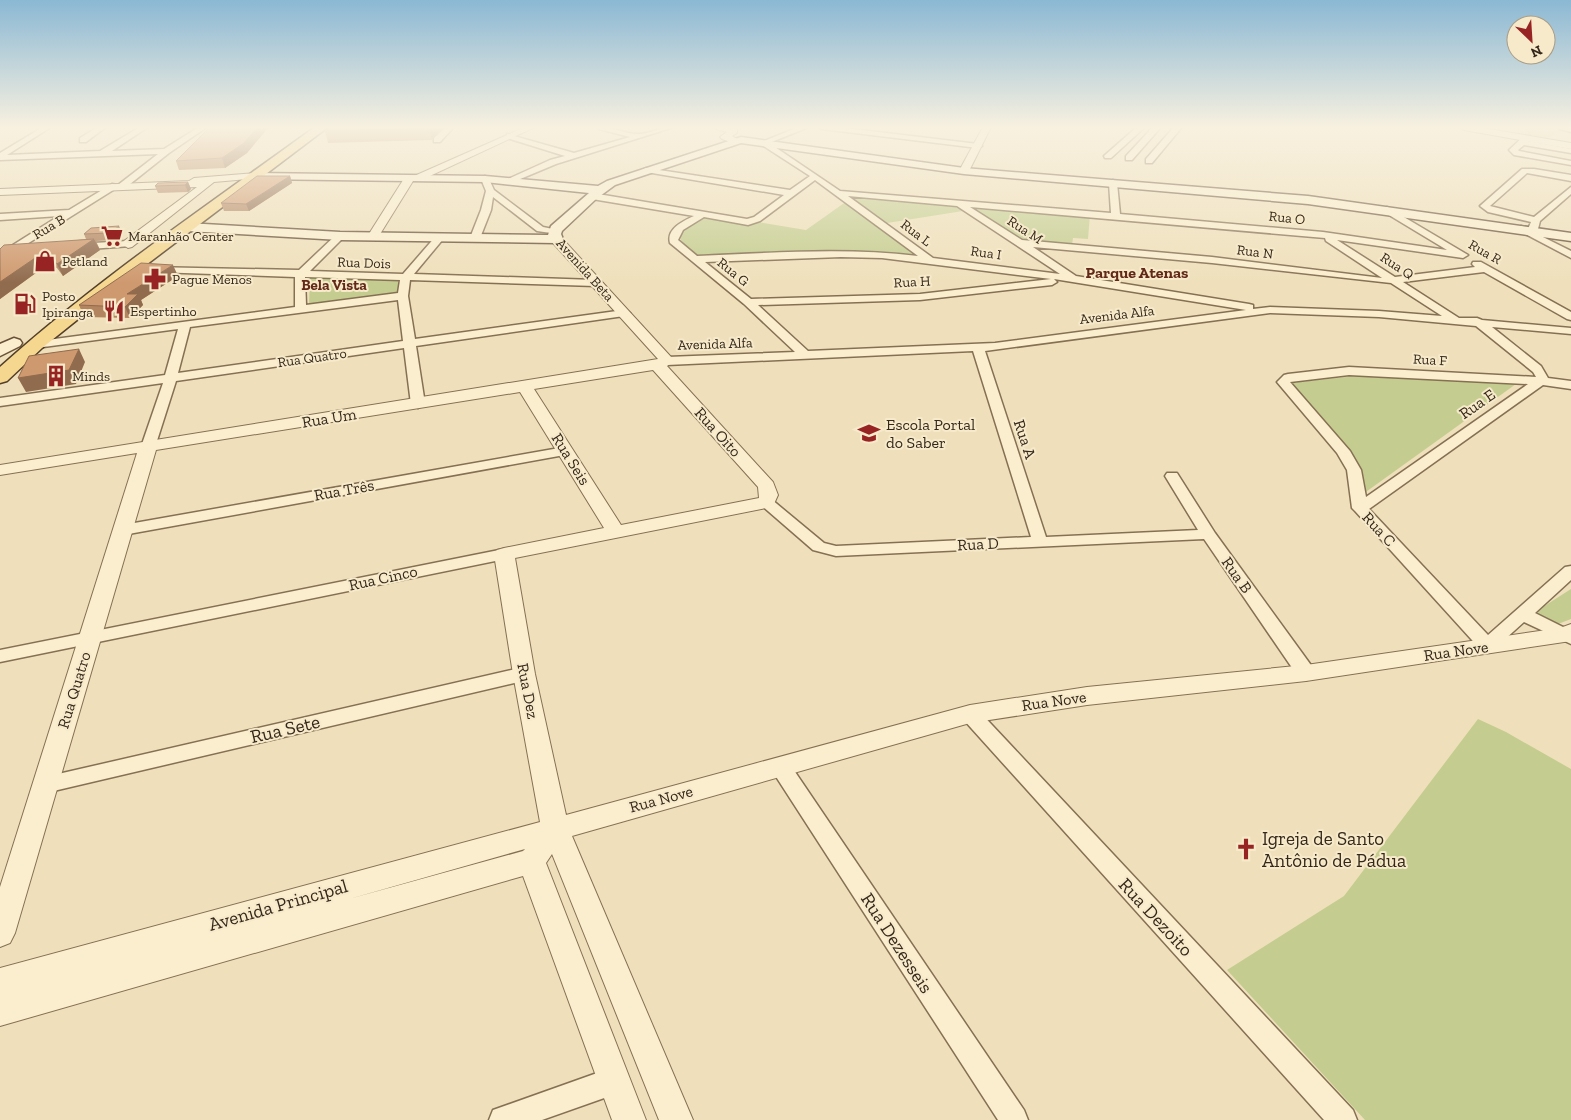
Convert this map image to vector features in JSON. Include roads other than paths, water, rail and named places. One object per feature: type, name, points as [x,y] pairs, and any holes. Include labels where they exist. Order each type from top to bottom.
[{"type":"main road","points":[[5,349],[233,179]]},
{"type":"main road","points":[[0,377],[36,344],[132,268],[252,179]]},
{"type":"main road","points":[[491,179],[510,180],[596,193]]},
{"type":"main road","name":"Avenida Beta","points":[[555,236],[596,193],[620,179]]},
{"type":"main road","name":"Avenida Beta","points":[[1067,179],[1275,196],[1530,227],[1571,237]]},
{"type":"main road","points":[[187,227],[373,237],[475,238],[555,236]]},
{"type":"street","name":"Rua B","points":[[4,252],[128,179]]},
{"type":"street","points":[[0,192],[207,179]]},
{"type":"street","points":[[373,237],[412,179]]},
{"type":"street","points":[[484,179],[490,191],[540,229],[555,236]]},
{"type":"street","points":[[704,179],[791,193]]},
{"type":"street","points":[[596,193],[740,222],[752,221],[810,179]]},
{"type":"street","name":"Rua L","points":[[820,179],[929,260]]},
{"type":"street","points":[[1516,179],[1484,206],[1530,227],[1571,255]]},
{"type":"street","points":[[1113,183],[1116,215]]},
{"type":"street","points":[[119,186],[209,184],[128,244]]},
{"type":"street","points":[[1530,227],[1571,190]]},
{"type":"street","points":[[475,238],[486,210],[490,191]]},
{"type":"street","name":"Rua O","points":[[839,193],[1116,215],[1323,236],[1463,255]]},
{"type":"street","name":"Rua M","points":[[959,203],[1076,279]]},
{"type":"street","name":"Rua R","points":[[1387,210],[1571,317]]},
{"type":"street","points":[[0,217],[72,213]]},
{"type":"street","name":"Rua G","points":[[702,215],[680,228],[673,237],[673,241],[748,302],[805,355]]},
{"type":"street","points":[[301,308],[300,275],[340,236]]},
{"type":"street","name":"Avenida Beta","points":[[555,236],[595,283],[624,313],[662,363]]},
{"type":"street","name":"Rua Q","points":[[1323,236],[1456,320]]},
{"type":"street","points":[[418,404],[403,296],[405,278],[439,238]]},
{"type":"street","points":[[66,248],[145,243]]},
{"type":"street","name":"Rua N","points":[[1019,243],[1183,257],[1373,280],[1394,281],[1487,269]]},
{"type":"street","points":[[4,252],[27,251]]},
{"type":"street","name":"Rua I","points":[[695,259],[862,254],[929,260],[1076,279],[1270,310]]},
{"type":"street","name":"Rua Dois","points":[[132,268],[300,275],[595,283]]},
{"type":"street","name":"Rua H","points":[[748,302],[920,297],[1076,279]]},
{"type":"street","points":[[36,344],[403,296]]},
{"type":"street","name":"Avenida Alfa","points":[[662,363],[978,348],[1270,310],[1379,314],[1571,331]]},
{"type":"street","name":"Rua Quatro","points":[[0,402],[624,313]]},
{"type":"street","points":[[1477,322],[1537,369],[1542,376],[1540,381]]},
{"type":"street","points":[[148,447],[185,324]]},
{"type":"street","name":"Rua A","points":[[978,348],[1040,541]]},
{"type":"street","name":"Rua Um","points":[[0,470],[525,387],[662,363]]},
{"type":"street","name":"Rua Oito","points":[[662,363],[767,486],[769,495],[766,502]]},
{"type":"street","name":"Rua F","points":[[1288,378],[1349,371],[1540,381],[1571,385]]},
{"type":"street","name":"Rua C","points":[[1288,378],[1284,379],[1284,384],[1343,451],[1354,470],[1360,508],[1486,646]]},
{"type":"street","name":"Rua E","points":[[1360,508],[1540,381]]},
{"type":"street","name":"Rua Seis","points":[[525,387],[616,532]]},
{"type":"street","name":"Rua Quatro","points":[[0,933],[148,447]]},
{"type":"street","name":"Rua Três","points":[[123,530],[566,451]]},
{"type":"street","name":"Rua B","points":[[1172,476],[1208,534],[1306,673]]},
{"type":"street","name":"Rua D","points":[[766,502],[819,547],[836,551],[1208,534]]},
{"type":"street","name":"Rua Cinco","points":[[0,656],[766,502]]},
{"type":"street","name":"Rua Dez","points":[[504,554],[524,674],[555,828]]},
{"type":"street","points":[[1486,646],[1571,571]]},
{"type":"street","points":[[1522,614],[1569,635]]},
{"type":"street","name":"Rua Nove","points":[[555,828],[970,714],[1087,696],[1306,673],[1569,635]]},
{"type":"street","name":"Rua Sete","points":[[45,785],[524,674]]},
{"type":"street","name":"Rua Dezoito","points":[[970,714],[1343,1120]]},
{"type":"street","name":"Rua Dezesseis","points":[[780,766],[1014,1120]]},
{"type":"street","points":[[555,828],[532,861],[629,1120]]},
{"type":"street","points":[[555,828],[676,1120]]},
{"type":"street","name":"Avenida Principal","points":[[0,983],[555,828]]},
{"type":"street","name":"Avenida Principal","points":[[0,1010],[532,861]]},
{"type":"street","points":[[503,1120],[614,1081]]},
{"type":"place","name":"Maranhão Center","points":[[112,236]]},
{"type":"place","name":"Petland","points":[[45,261]]},
{"type":"place","name":"Pague Menos","points":[[155,279]]},
{"type":"place","name":"Posto Ipiranga","points":[[25,304]]},
{"type":"place","name":"Espertinho","points":[[114,311]]},
{"type":"place","name":"Minds","points":[[56,376]]},
{"type":"place","name":"Escola Portal do Saber","points":[[869,433]]},
{"type":"place","name":"Igreja de Santo Antônio de Pádua","points":[[1246,849]]},
{"type":"district","name":"Parque Atenas","points":[[1137,272]]},
{"type":"district","name":"Bela Vista","points":[[334,285]]}]
